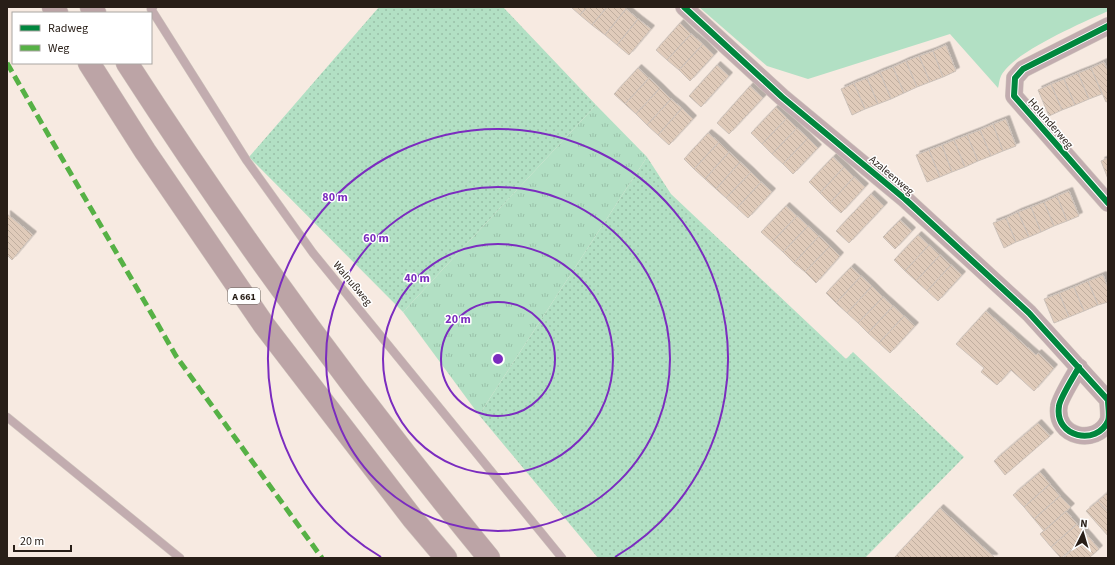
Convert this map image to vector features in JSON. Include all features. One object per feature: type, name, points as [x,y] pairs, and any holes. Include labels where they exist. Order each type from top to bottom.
[{"type":"highway","name":"A 661","points":[[90,64],[145,151],[264,325],[408,513],[446,558]]},
{"type":"highway","name":"A 661","points":[[128,64],[180,144],[302,319],[436,494],[489,558]]},
{"type":"street","name":"Azaleenweg","points":[[684,7],[782,97],[905,199],[1029,313],[1079,367],[1108,400],[1108,421],[1100,431],[1082,437],[1068,432],[1061,422],[1059,406],[1079,367]]},
{"type":"street","name":"Holunderweg","points":[[1108,26],[1023,69],[1015,78],[1014,96],[1108,203]]},
{"type":"lane","name":"Walnußweg","points":[[151,8],[247,160],[313,253],[562,558]]},
{"type":"lane","points":[[7,417],[180,558]]},
{"type":"green space","points":[[379,7],[503,7],[596,105],[403,312],[249,157]]},
{"type":"green space","points":[[699,7],[1108,7],[1108,11],[1049,39],[1019,57],[1001,76],[998,88],[950,34],[808,79],[767,66]]},
{"type":"green space","points":[[596,105],[647,157],[479,415],[403,312]]},
{"type":"green space","points":[[647,157],[671,194],[846,359],[853,352],[964,457],[865,558],[598,558],[479,415]]},
{"type":"building","points":[[571,7],[587,7],[580,15]]},
{"type":"building","points":[[587,7],[607,7],[592,25],[580,15]]},
{"type":"building","points":[[607,7],[624,7],[626,9],[605,35],[592,25]]},
{"type":"building","points":[[626,9],[638,19],[617,45],[605,35]]},
{"type":"building","points":[[638,19],[651,29],[629,55],[617,45]]},
{"type":"building","points":[[680,23],[691,34],[667,60],[656,50]]},
{"type":"building","points":[[691,34],[703,44],[679,70],[667,60]]},
{"type":"building","points":[[703,44],[714,55],[690,81],[679,70]]},
{"type":"building","points":[[946,45],[956,71],[943,77],[933,51]]},
{"type":"building","points":[[933,51],[943,77],[930,82],[919,56]]},
{"type":"building","points":[[919,56],[930,82],[917,87],[906,61]]},
{"type":"building","points":[[906,61],[917,87],[904,93],[893,67]]},
{"type":"building","points":[[1104,62],[1108,71],[1108,101],[1106,102],[1091,68]]},
{"type":"building","points":[[717,65],[729,76],[701,107],[689,96]]},
{"type":"building","points":[[893,67],[904,93],[891,99],[880,72]]},
{"type":"building","points":[[638,68],[649,78],[625,104],[614,94]]},
{"type":"building","points":[[1091,68],[1102,94],[1089,99],[1078,73]]},
{"type":"building","points":[[880,72],[891,99],[878,104],[867,78]]},
{"type":"building","points":[[1078,73],[1089,99],[1075,105],[1064,79]]},
{"type":"building","points":[[649,78],[660,88],[636,114],[625,104]]},
{"type":"building","points":[[867,78],[878,104],[865,109],[854,83]]},
{"type":"building","points":[[1064,79],[1075,105],[1062,110],[1051,84]]},
{"type":"building","points":[[854,83],[865,109],[852,115],[841,89]]},
{"type":"building","points":[[1051,84],[1062,110],[1049,116],[1038,90]]},
{"type":"building","points":[[750,86],[763,98],[729,134],[717,123]]},
{"type":"building","points":[[660,88],[671,99],[647,125],[636,114]]},
{"type":"building","points":[[671,99],[682,108],[658,135],[647,125]]},
{"type":"building","points":[[776,107],[787,118],[762,144],[751,133]]},
{"type":"building","points":[[682,108],[693,119],[669,145],[658,135]]},
{"type":"building","points":[[787,118],[797,128],[772,154],[762,144]]},
{"type":"building","points":[[1006,119],[1016,146],[1003,151],[993,124]]},
{"type":"building","points":[[993,124],[1003,151],[991,156],[980,130]]},
{"type":"building","points":[[797,128],[808,138],[783,164],[772,154]]},
{"type":"building","points":[[980,130],[991,156],[978,161],[967,135]]},
{"type":"building","points":[[708,133],[719,142],[694,169],[684,159]]},
{"type":"building","points":[[967,135],[978,161],[965,167],[954,140]]},
{"type":"building","points":[[808,138],[818,148],[793,174],[783,164]]},
{"type":"building","points":[[954,140],[965,167],[952,172],[942,145]]},
{"type":"building","points":[[719,142],[729,152],[705,179],[694,169]]},
{"type":"building","points":[[942,145],[952,172],[940,177],[929,150]]},
{"type":"building","points":[[929,150],[940,177],[927,182],[916,155]]},
{"type":"building","points":[[729,152],[740,162],[716,189],[705,179]]},
{"type":"building","points":[[833,157],[844,167],[820,193],[809,182]]},
{"type":"building","points":[[1108,158],[1108,179],[1101,161]]},
{"type":"building","points":[[740,162],[751,172],[726,198],[716,189]]},
{"type":"building","points":[[844,167],[854,177],[830,203],[820,193]]},
{"type":"building","points":[[751,172],[761,182],[737,208],[726,198]]},
{"type":"building","points":[[854,177],[865,187],[841,213],[830,203]]},
{"type":"building","points":[[761,182],[772,192],[748,218],[737,208]]},
{"type":"building","points":[[1069,191],[1079,216],[1067,221],[1057,196]]},
{"type":"building","points":[[871,194],[884,206],[849,243],[836,231]]},
{"type":"building","points":[[1057,196],[1067,221],[1054,226],[1044,202]]},
{"type":"building","points":[[1044,202],[1054,226],[1041,232],[1031,207]]},
{"type":"building","points":[[786,206],[797,216],[772,242],[761,232]]},
{"type":"building","points":[[1031,207],[1041,232],[1029,237],[1018,212]]},
{"type":"building","points":[[1018,212],[1029,237],[1016,242],[1006,218]]},
{"type":"building","points":[[7,214],[33,235],[12,260],[7,255]]},
{"type":"building","points":[[797,216],[808,226],[783,252],[772,242]]},
{"type":"building","points":[[1006,218],[1016,242],[1004,248],[993,223]]},
{"type":"building","points":[[900,220],[912,231],[895,249],[883,237]]},
{"type":"building","points":[[808,226],[819,236],[794,263],[783,252]]},
{"type":"building","points":[[918,235],[929,245],[905,271],[894,260]]},
{"type":"building","points":[[819,236],[830,246],[805,272],[794,263]]},
{"type":"building","points":[[929,245],[940,255],[916,281],[905,271]]},
{"type":"building","points":[[830,246],[840,256],[816,283],[805,272]]},
{"type":"building","points":[[940,255],[951,265],[927,291],[916,281]]},
{"type":"building","points":[[951,265],[962,275],[938,301],[927,291]]},
{"type":"building","points":[[851,267],[861,276],[836,303],[826,293]]},
{"type":"building","points":[[1103,275],[1108,288],[1108,302],[1098,305],[1088,281]]},
{"type":"building","points":[[861,276],[872,286],[847,313],[836,303]]},
{"type":"building","points":[[1088,281],[1098,305],[1084,311],[1074,287]]},
{"type":"building","points":[[872,286],[883,297],[858,323],[847,313]]},
{"type":"building","points":[[1074,287],[1084,311],[1069,317],[1059,293]]},
{"type":"building","points":[[1059,293],[1069,317],[1054,323],[1044,299]]},
{"type":"building","points":[[883,297],[893,306],[868,333],[858,323]]},
{"type":"building","points":[[893,306],[904,316],[879,343],[868,333]]},
{"type":"building","points":[[986,311],[1036,355],[1038,353],[1054,368],[1034,391],[1011,370],[997,385],[981,372],[984,368],[956,344]]},
{"type":"building","points":[[904,316],[915,326],[890,353],[879,343]]},
{"type":"building","points":[[1038,423],[1050,436],[1005,475],[994,461]]},
{"type":"building","points":[[1040,472],[1050,484],[1024,507],[1013,495]]},
{"type":"building","points":[[1050,484],[1060,496],[1034,519],[1024,507]]},
{"type":"building","points":[[1108,492],[1108,512],[1098,501]]},
{"type":"building","points":[[1060,496],[1071,507],[1044,531],[1034,519]]},
{"type":"building","points":[[1098,501],[1108,512],[1108,536],[1086,511]]},
{"type":"building","points":[[940,508],[994,557],[994,558],[894,558]]},
{"type":"building","points":[[1066,511],[1077,524],[1051,547],[1040,534]]},
{"type":"building","points":[[1077,524],[1088,536],[1061,558],[1051,547]]},
{"type":"building","points":[[1088,536],[1099,549],[1089,558],[1063,558]]},
{"type":"marked path","points":[[7,63],[176,356],[322,558]]},
{"type":"cycle path","points":[[684,7],[782,97],[905,199],[1029,313],[1108,400],[1108,421],[1103,429],[1095,434],[1086,436],[1078,435],[1069,431],[1063,425],[1059,417],[1060,402],[1064,393],[1077,371],[1079,367]]},
{"type":"cycle path","points":[[1108,26],[1023,69],[1015,78],[1014,96],[1108,203]]}]
